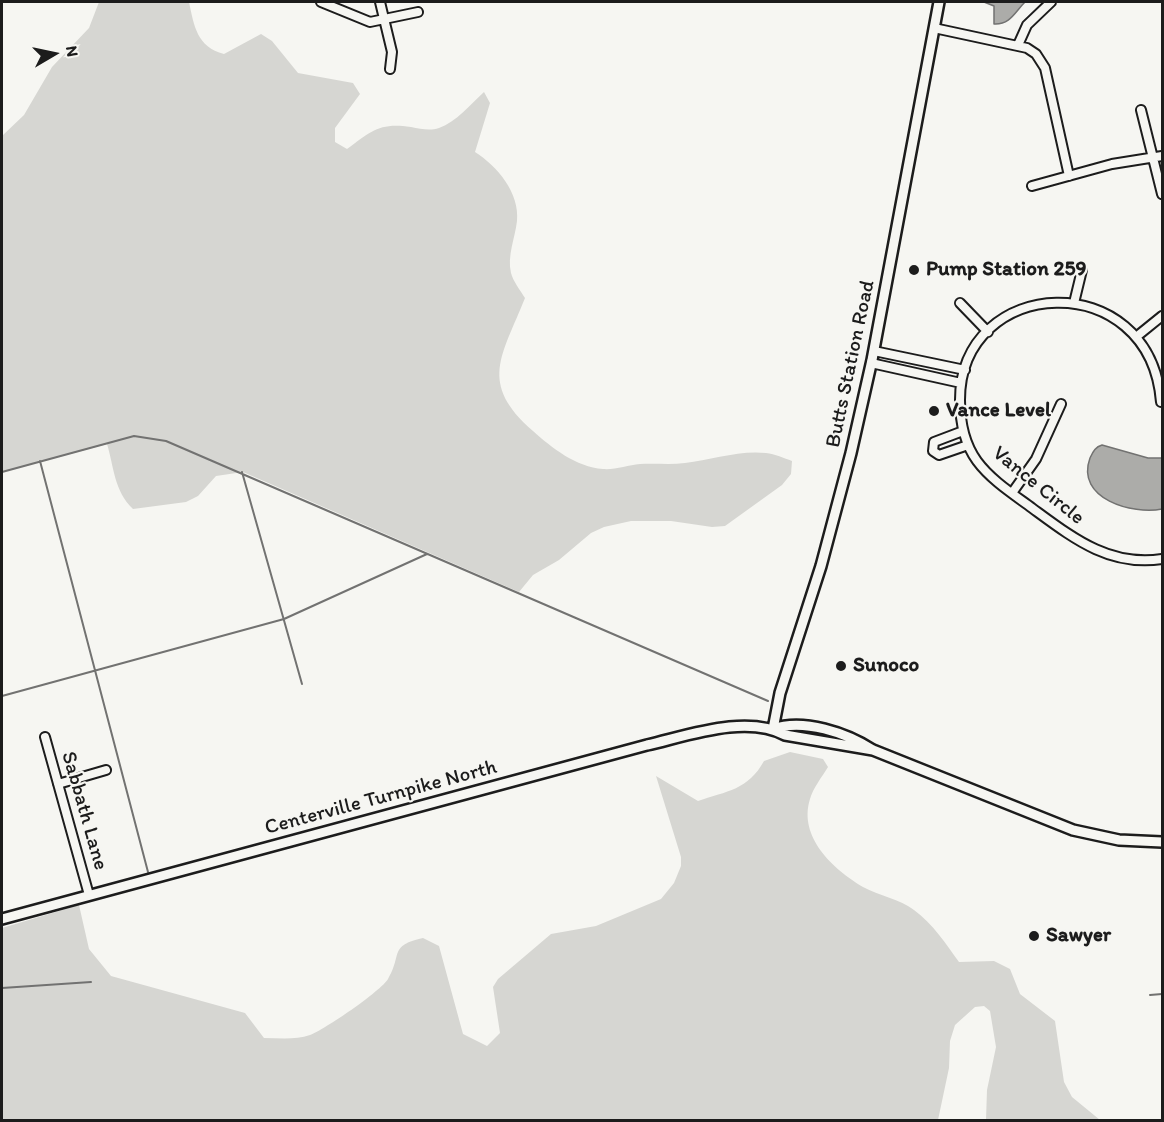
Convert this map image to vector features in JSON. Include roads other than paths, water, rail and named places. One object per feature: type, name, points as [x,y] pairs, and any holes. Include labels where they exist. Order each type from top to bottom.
[{"type":"main road","name":"Butts Station Road","points":[[773,729],[780,693],[836,513],[874,351],[939,2]]},
{"type":"main road","name":"Centerville Turnpike North","points":[[2,919],[647,745],[717,730],[773,729],[786,724],[809,727],[858,740],[873,750],[1073,830],[1119,840],[1162,842]]},
{"type":"street","points":[[321,2],[359,20],[370,22],[418,12]]},
{"type":"street","points":[[380,2],[392,52],[390,69]]},
{"type":"street","points":[[1018,45],[1027,25],[1051,2]]},
{"type":"street","points":[[934,28],[1018,45],[1036,54],[1045,68],[1069,176]]},
{"type":"street","points":[[1141,110],[1162,194]]},
{"type":"street","points":[[1032,186],[1162,156]]},
{"type":"street","points":[[1074,303],[1082,270]]},
{"type":"street","points":[[960,303],[988,332]]},
{"type":"street","name":"Vance Circle","points":[[1161,402],[1155,368],[1128,327],[1110,316],[1074,303],[1050,303],[1024,309],[1000,321],[988,332],[965,370],[961,383],[960,410],[963,431],[976,460],[990,476],[1012,493],[1090,549],[1135,561],[1162,559]]},
{"type":"street","points":[[1136,337],[1162,316]]},
{"type":"street","points":[[874,351],[965,370]]},
{"type":"street","points":[[871,363],[961,383]]},
{"type":"street","points":[[1012,493],[1036,459],[1061,404]]},
{"type":"street","points":[[963,431],[938,439],[934,442],[933,450],[939,455],[968,445]]},
{"type":"street","name":"Sabbath Lane","points":[[45,737],[89,895]]},
{"type":"street","points":[[58,784],[106,770]]},
{"type":"waterway","points":[[2,472],[134,436],[166,441],[768,701]]},
{"type":"waterway","points":[[40,461],[148,872]]},
{"type":"waterway","points":[[242,472],[302,684]]},
{"type":"waterway","points":[[2,696],[284,619],[427,554]]},
{"type":"waterway","points":[[2,988],[91,982]]},
{"type":"waterway","points":[[1150,995],[1162,994]]},
{"type":"place","name":"Pump Station 259","points":[[914,270]]},
{"type":"place","name":"Vance Level","points":[[934,411]]},
{"type":"place","name":"Sunoco","points":[[841,666]]},
{"type":"place","name":"Sawyer","points":[[1034,936]]}]
